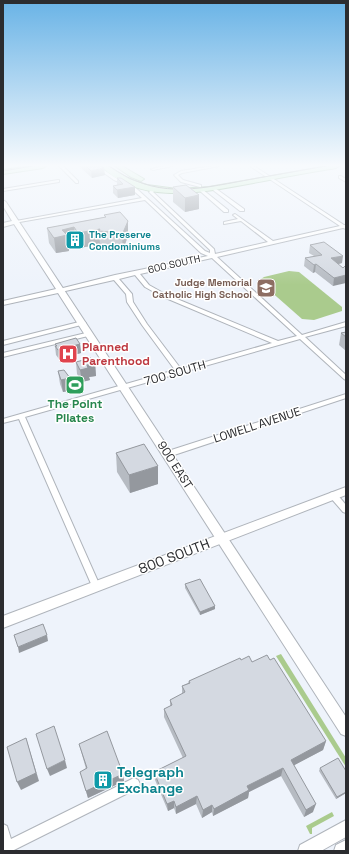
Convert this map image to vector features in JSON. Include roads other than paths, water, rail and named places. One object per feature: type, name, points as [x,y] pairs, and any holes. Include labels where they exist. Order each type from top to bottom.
[{"type":"main road","name":"800 SOUTH","points":[[3,622],[346,491]]},
{"type":"street","name":"900 EAST","points":[[6,206],[346,729]]},
{"type":"street","points":[[3,225],[107,206]]},
{"type":"street","points":[[152,206],[203,252],[213,256],[346,378]]},
{"type":"street","points":[[166,206],[212,250],[213,256]]},
{"type":"street","points":[[220,206],[226,211]]},
{"type":"street","points":[[236,206],[242,210]]},
{"type":"street","points":[[314,206],[345,226]]},
{"type":"street","points":[[234,215],[271,242]]},
{"type":"street","points":[[226,223],[241,220]]},
{"type":"street","name":"600 SOUTH","points":[[3,303],[345,226]]},
{"type":"street","points":[[136,273],[147,286],[163,295],[277,343]]},
{"type":"street","points":[[115,277],[129,294],[130,302],[145,325],[179,371]]},
{"type":"street","points":[[3,343],[83,323]]},
{"type":"street","name":"700 SOUTH","points":[[3,421],[346,324]]},
{"type":"street","points":[[3,355],[90,334]]},
{"type":"street","name":"LOWELL AVENUE","points":[[168,454],[346,396]]},
{"type":"street","points":[[21,416],[96,586]]},
{"type":"street","points":[[333,495],[346,510]]},
{"type":"street","points":[[3,830],[6,849],[134,784]]},
{"type":"street","points":[[306,851],[346,828]]},
{"type":"street","points":[[342,851],[346,848]]},
{"type":"place","name":"The Preserve Condominiums","points":[[75,240]]},
{"type":"place","name":"Judge Memorial Catholic High School","points":[[266,288]]},
{"type":"place","name":"Planned Parenthood","points":[[68,354]]},
{"type":"place","name":"The Point Pilates","points":[[75,385]]},
{"type":"place","name":"Telegraph Exchange","points":[[103,780]]}]
